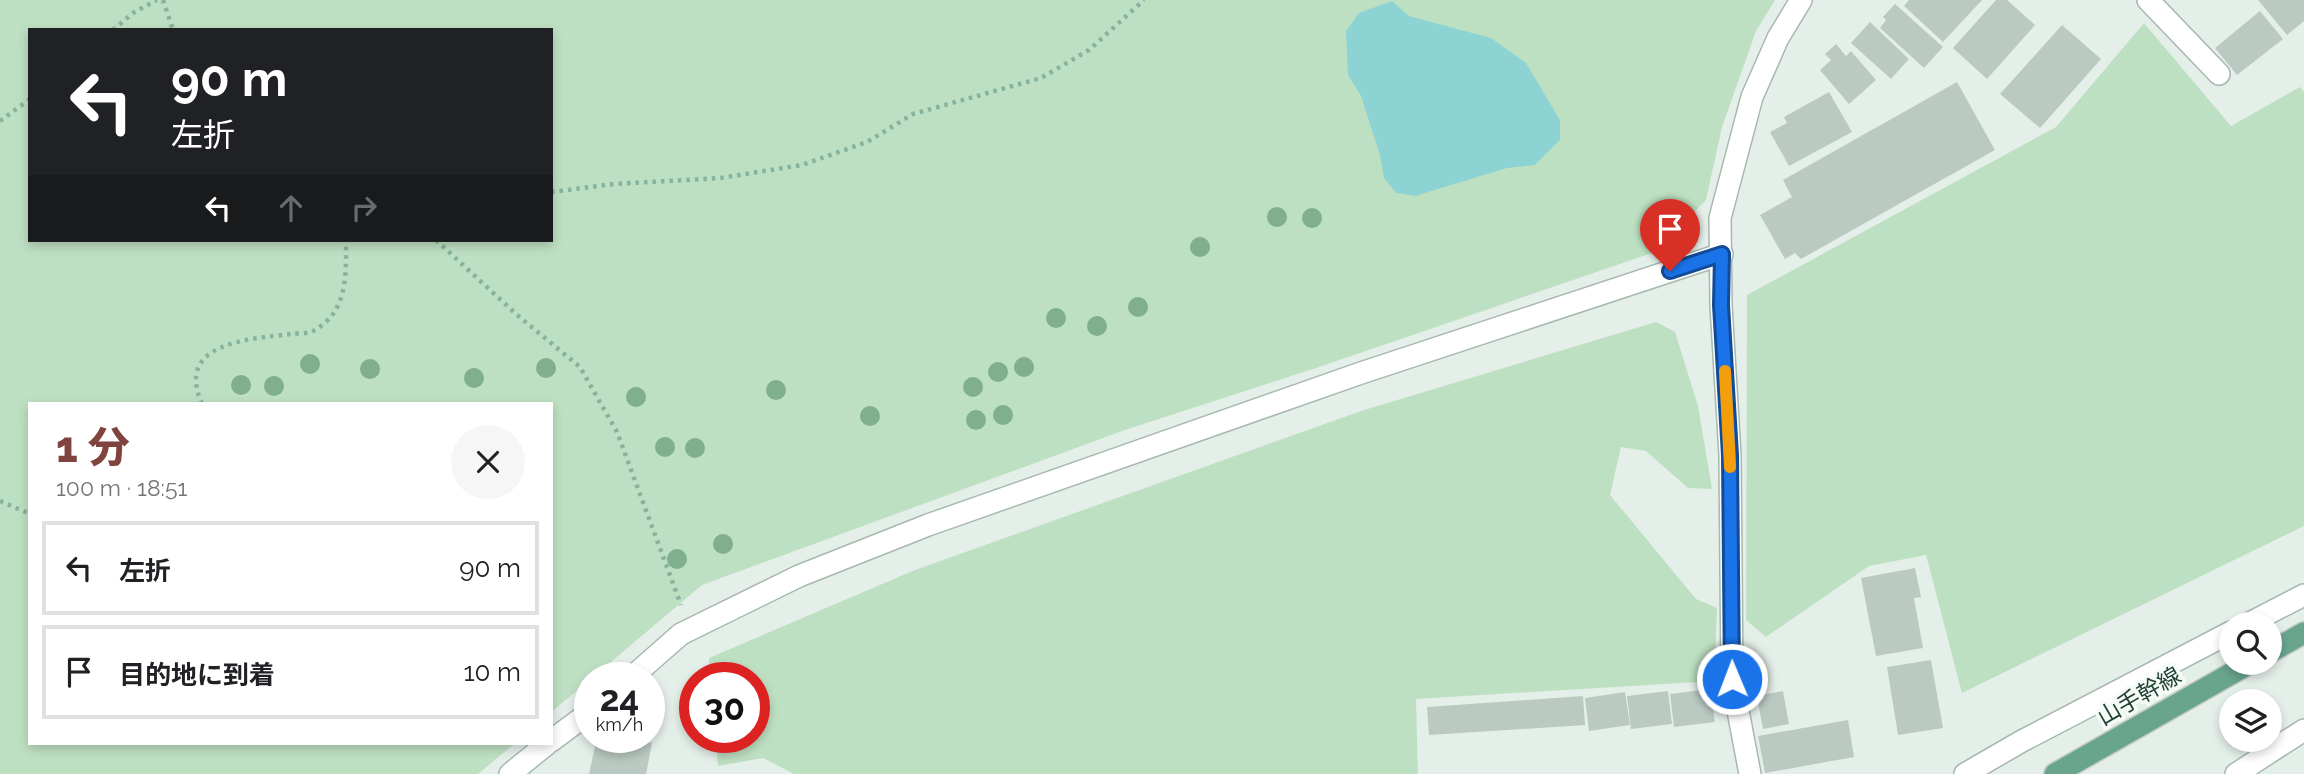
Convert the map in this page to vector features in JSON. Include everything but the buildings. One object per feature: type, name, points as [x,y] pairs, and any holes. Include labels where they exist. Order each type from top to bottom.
[{"type":"main road","points":[[2282,645],[2304,633]]},
{"type":"main road","name":"山手幹線","points":[[2055,774],[2229,675]]},
{"type":"street","points":[[1750,774],[1732,679],[1730,455],[1721,305],[1720,218],[1752,97],[1778,38],[1801,0]]},
{"type":"street","points":[[2148,0],[2219,74]]},
{"type":"street","points":[[649,662],[681,634],[799,576],[928,524],[1361,373],[1722,254]]},
{"type":"street","points":[[2271,612],[2304,595]]},
{"type":"street","points":[[1965,774],[2022,741],[2219,638]]},
{"type":"street","points":[[553,739],[574,724]]},
{"type":"street","points":[[2236,774],[2304,730]]},
{"type":"street","points":[[510,774],[545,745]]},
{"type":"path","points":[[115,28],[132,13],[157,0]]},
{"type":"path","points":[[163,0],[172,28]]},
{"type":"path","points":[[553,192],[614,184],[720,178],[802,165],[867,142],[913,114],[1041,78],[1089,50],[1144,0]]},
{"type":"path","points":[[0,121],[28,100]]},
{"type":"path","points":[[201,402],[196,390],[196,373],[204,358],[219,348],[241,340],[313,331],[329,320],[340,304],[346,272],[346,242]]},
{"type":"path","points":[[438,242],[516,314],[580,367],[617,432],[682,611],[681,634]]},
{"type":"path","points":[[0,501],[28,513]]},
{"type":"green space","points":[[0,0],[1775,0],[1756,31],[1722,127],[1706,200],[1655,252],[1125,430],[702,585],[611,662],[574,662],[574,693],[553,710],[553,402],[28,402],[28,745],[513,745],[478,774],[0,774]]},
{"type":"green space","points":[[2144,23],[2231,126],[2300,87],[2304,92],[2304,526],[1962,693],[1926,555],[1869,566],[1766,637],[1746,620],[1747,295],[2056,127]]},
{"type":"green space","points":[[1656,322],[1675,332],[1698,406],[1712,489],[1688,488],[1646,451],[1621,447],[1610,495],[1696,599],[1717,608],[1714,681],[1416,699],[1418,774],[794,774],[763,758],[718,766],[717,753],[770,753],[770,662],[709,662],[709,658],[915,570],[1361,411]]},
{"type":"water","points":[[1392,1],[1409,16],[1491,38],[1526,63],[1560,120],[1560,140],[1535,165],[1507,168],[1415,196],[1396,193],[1384,178],[1380,155],[1361,96],[1348,75],[1346,31],[1359,13]]},
{"type":"slow traffic","points":[[1725,371],[1730,467]]},
{"type":"route","points":[[1670,271],[1722,254],[1721,305],[1730,455],[1732,679]]}]
